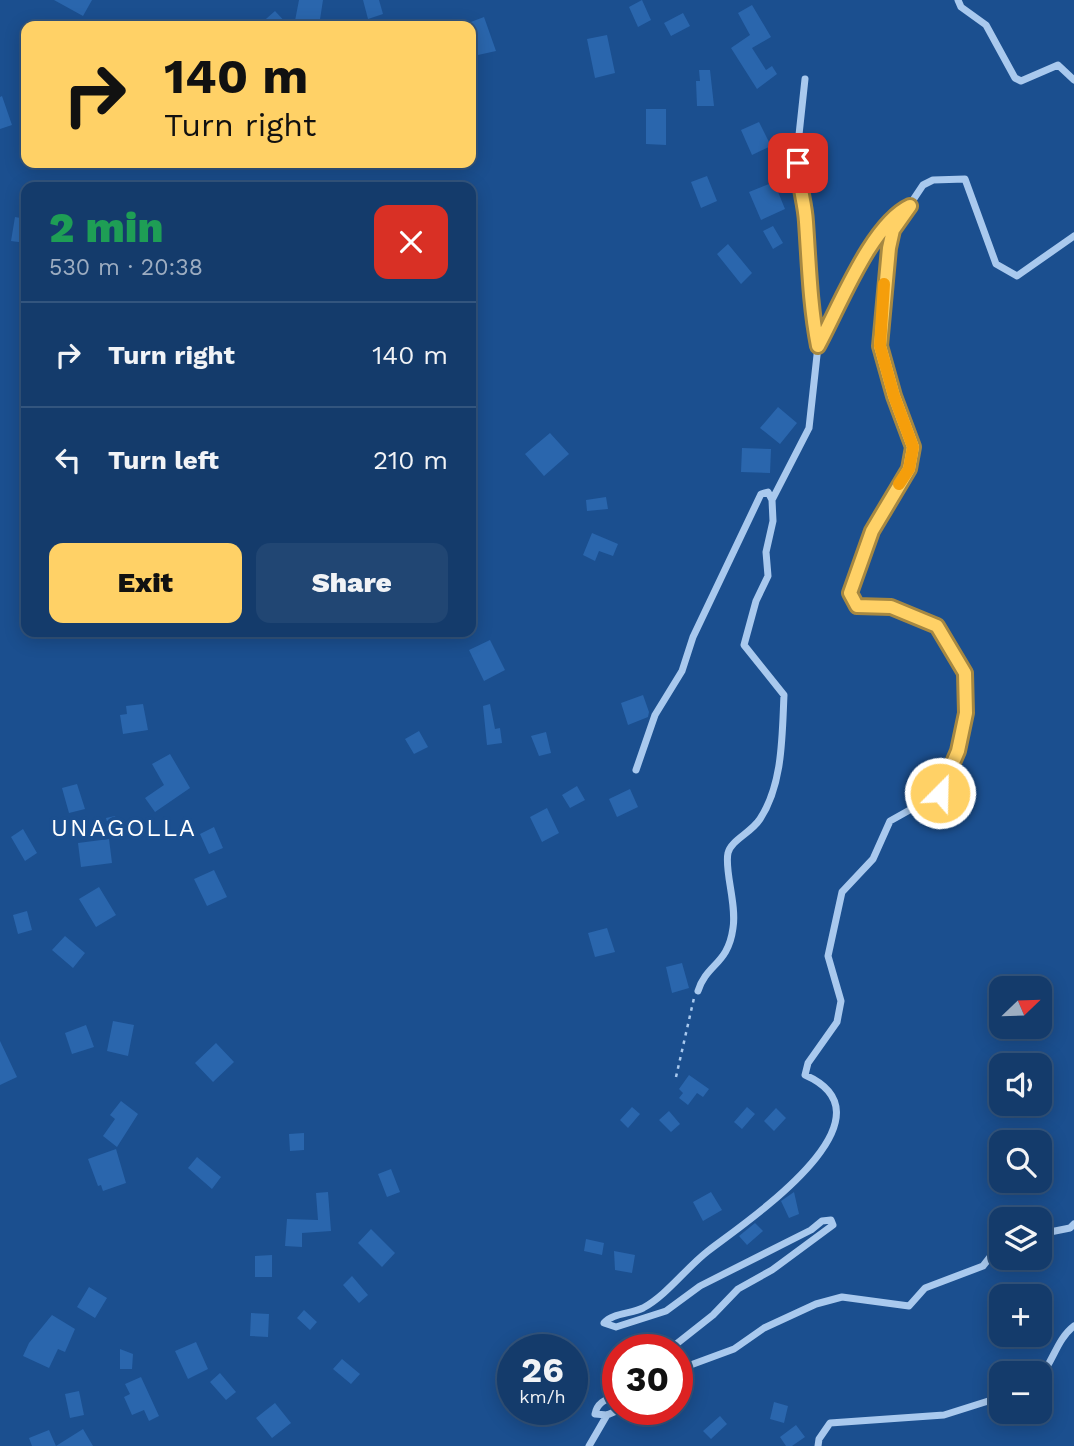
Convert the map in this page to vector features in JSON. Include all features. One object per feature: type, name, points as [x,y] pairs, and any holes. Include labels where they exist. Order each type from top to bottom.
[{"type":"street","points":[[958,0],[961,7],[986,25],[1015,78],[1021,81],[1058,65],[1074,80]]},
{"type":"street","points":[[772,499],[809,428],[818,346],[809,303],[806,218],[798,183],[798,144],[804,79]]},
{"type":"street","points":[[689,1334],[713,1315],[738,1289],[772,1270],[833,1225],[831,1220],[822,1221],[811,1230],[700,1286],[666,1311],[616,1326],[604,1323],[611,1317],[644,1307],[708,1251],[739,1231],[799,1180],[829,1138],[835,1115],[834,1095],[822,1082],[805,1075],[808,1063],[837,1022],[841,1001],[828,956],[842,892],[873,859],[890,821],[940,793],[958,751],[966,713],[965,673],[937,626],[891,607],[857,606],[850,593],[872,531],[909,469],[913,447],[894,396],[880,346],[885,266],[893,230],[923,185],[933,180],[965,179],[996,264],[1017,276],[1074,236]]},
{"type":"street","points":[[818,346],[875,241],[899,212],[910,206]]},
{"type":"street","points":[[636,770],[655,715],[682,671],[693,638],[761,494],[768,492],[772,499],[774,521],[766,552],[768,576],[756,601],[744,645],[784,695],[782,747],[772,796],[750,833],[734,841],[727,854],[735,901],[733,928],[726,956],[701,980],[698,991]]},
{"type":"street","points":[[1052,1232],[1070,1228],[1074,1224]]},
{"type":"street","points":[[693,1364],[734,1349],[764,1328],[817,1304],[842,1297],[909,1306],[925,1288],[983,1266],[989,1258]]},
{"type":"street","points":[[1052,1361],[1062,1334],[1074,1326]]},
{"type":"street","points":[[818,1446],[819,1439],[830,1423],[944,1415],[989,1401]]},
{"type":"street","points":[[602,1404],[596,1408],[595,1414],[602,1415]]},
{"type":"street","points":[[589,1446],[602,1424]]},
{"type":"path","points":[[676,1077],[691,1003],[698,991]]},
{"type":"building","points":[[54,0],[92,0],[83,16]]},
{"type":"building","points":[[299,0],[323,0],[320,21],[295,21]]},
{"type":"building","points":[[363,0],[379,0],[383,14],[368,19]]},
{"type":"building","points":[[642,0],[651,20],[638,27],[629,7]]},
{"type":"building","points":[[752,5],[771,37],[752,48],[766,70],[772,66],[777,74],[757,89],[731,48],[750,35],[738,13]]},
{"type":"building","points":[[275,11],[284,21],[264,21]]},
{"type":"building","points":[[683,13],[690,26],[671,36],[664,23]]},
{"type":"building","points":[[484,17],[496,51],[478,55],[476,21],[473,21]]},
{"type":"building","points":[[607,35],[615,73],[595,78],[587,39]]},
{"type":"building","points":[[699,70],[710,70],[714,106],[697,106],[696,81],[700,81]]},
{"type":"building","points":[[2,96],[12,125],[0,129],[0,97]]},
{"type":"building","points":[[646,109],[666,109],[666,145],[646,144]]},
{"type":"building","points":[[759,122],[771,146],[752,155],[741,130]]},
{"type":"building","points":[[707,176],[717,201],[701,208],[691,182]]},
{"type":"building","points":[[774,182],[785,209],[761,220],[749,192]]},
{"type":"building","points":[[15,217],[21,218],[21,242],[11,241]]},
{"type":"building","points":[[773,226],[783,243],[773,249],[763,231]]},
{"type":"building","points":[[728,244],[752,273],[741,284],[717,254]]},
{"type":"building","points":[[778,407],[797,423],[780,444],[760,428]]},
{"type":"building","points":[[550,433],[569,454],[544,476],[525,454]]},
{"type":"building","points":[[742,448],[771,449],[770,473],[741,472]]},
{"type":"building","points":[[606,497],[608,509],[587,511],[586,500]]},
{"type":"building","points":[[592,533],[618,544],[613,556],[599,551],[595,561],[583,555]]},
{"type":"building","points":[[490,640],[505,670],[484,681],[469,650]]},
{"type":"building","points":[[643,695],[648,717],[628,725],[621,703]]},
{"type":"building","points":[[143,704],[148,730],[123,734],[120,715],[127,714],[126,706]]},
{"type":"building","points":[[490,704],[495,729],[500,728],[502,743],[487,745],[483,706]]},
{"type":"building","points":[[419,731],[428,747],[414,754],[405,739]]},
{"type":"building","points":[[546,732],[551,753],[539,756],[531,736]]},
{"type":"building","points":[[170,754],[190,788],[155,812],[145,798],[164,785],[152,764]]},
{"type":"building","points":[[77,784],[85,809],[69,813],[62,788]]},
{"type":"building","points":[[577,786],[585,800],[570,808],[562,795]]},
{"type":"building","points":[[630,789],[638,807],[617,817],[609,799]]},
{"type":"building","points":[[547,808],[559,833],[542,842],[530,817]]},
{"type":"building","points":[[115,816],[118,827],[109,829],[106,818]]},
{"type":"building","points":[[214,827],[223,848],[209,854],[200,834]]},
{"type":"building","points":[[23,829],[37,853],[25,861],[11,837]]},
{"type":"building","points":[[109,839],[112,863],[81,867],[78,843]]},
{"type":"building","points":[[214,870],[227,897],[207,906],[194,879]]},
{"type":"building","points":[[99,887],[116,915],[96,927],[79,899]]},
{"type":"building","points":[[27,911],[32,930],[18,934],[13,915]]},
{"type":"building","points":[[607,928],[615,952],[595,957],[588,933]]},
{"type":"building","points":[[65,936],[85,953],[73,968],[52,950]]},
{"type":"building","points":[[682,963],[689,988],[672,993],[666,967]]},
{"type":"building","points":[[113,1021],[134,1025],[128,1056],[107,1051]]},
{"type":"building","points":[[86,1025],[94,1047],[72,1054],[65,1033]]},
{"type":"building","points":[[0,1041],[17,1077],[0,1085]]},
{"type":"building","points":[[216,1043],[234,1062],[213,1082],[195,1063]]},
{"type":"building","points":[[689,1075],[709,1089],[703,1097],[697,1093],[688,1105],[679,1098],[683,1093],[679,1089]]},
{"type":"building","points":[[121,1101],[138,1114],[117,1147],[103,1136],[115,1119],[110,1115]]},
{"type":"building","points":[[632,1107],[640,1114],[628,1128],[620,1120]]},
{"type":"building","points":[[747,1107],[755,1114],[742,1129],[734,1122]]},
{"type":"building","points":[[776,1108],[786,1118],[774,1131],[764,1121]]},
{"type":"building","points":[[669,1111],[680,1124],[671,1132],[659,1120]]},
{"type":"building","points":[[304,1133],[304,1150],[290,1151],[289,1134]]},
{"type":"building","points":[[116,1149],[126,1183],[103,1191],[101,1185],[98,1186],[88,1159]]},
{"type":"building","points":[[197,1157],[221,1177],[212,1189],[188,1168]]},
{"type":"building","points":[[391,1169],[400,1192],[387,1197],[378,1174]]},
{"type":"building","points":[[328,1192],[331,1231],[302,1233],[302,1247],[285,1246],[287,1219],[318,1220],[316,1193]]},
{"type":"building","points":[[711,1192],[722,1210],[703,1221],[693,1202]]},
{"type":"building","points":[[794,1192],[799,1214],[789,1218],[781,1201]]},
{"type":"building","points":[[755,1223],[763,1231],[747,1245],[739,1236]]},
{"type":"building","points":[[371,1229],[395,1253],[382,1267],[358,1243]]},
{"type":"building","points":[[586,1239],[604,1243],[602,1255],[584,1251]]},
{"type":"building","points":[[614,1251],[635,1255],[632,1273],[615,1270]]},
{"type":"building","points":[[272,1255],[272,1277],[255,1277],[255,1256]]},
{"type":"building","points":[[352,1276],[368,1295],[359,1303],[343,1285]]},
{"type":"building","points":[[89,1287],[107,1298],[95,1318],[77,1307]]},
{"type":"building","points":[[304,1310],[317,1322],[310,1330],[297,1318]]},
{"type":"building","points":[[251,1313],[269,1314],[268,1337],[250,1336]]},
{"type":"building","points":[[52,1315],[75,1329],[65,1352],[58,1349],[49,1368],[23,1356],[29,1343]]},
{"type":"building","points":[[196,1342],[208,1369],[188,1379],[175,1351]]},
{"type":"building","points":[[120,1349],[133,1354],[132,1369],[120,1369]]},
{"type":"building","points":[[342,1359],[360,1374],[351,1384],[333,1369]]},
{"type":"building","points":[[220,1373],[236,1392],[226,1400],[210,1382]]},
{"type":"building","points":[[141,1377],[159,1416],[149,1421],[144,1410],[132,1415],[124,1397],[130,1394],[125,1384]]},
{"type":"building","points":[[79,1391],[84,1415],[70,1418],[65,1394]]},
{"type":"building","points":[[774,1402],[788,1406],[784,1423],[770,1419]]},
{"type":"building","points":[[275,1403],[291,1423],[272,1438],[256,1418]]},
{"type":"building","points":[[720,1416],[727,1424],[711,1439],[703,1431]]},
{"type":"building","points":[[796,1425],[805,1437],[792,1446],[786,1446],[780,1437]]},
{"type":"building","points":[[83,1429],[93,1446],[56,1446]]},
{"type":"building","points":[[49,1430],[56,1446],[32,1446],[29,1438]]},
{"type":"slow traffic","points":[[884,284],[880,346],[894,396],[913,447],[909,469],[899,484]]},
{"type":"district","name":"UNAGOLLA","points":[[124,828]]},
{"type":"route","points":[[798,163],[798,183],[806,218],[809,303],[818,346],[875,241],[899,212],[910,206],[893,230],[885,266],[880,346],[894,396],[913,447],[909,469],[872,531],[850,593],[857,606],[891,607],[937,626],[965,673],[966,713],[958,751],[940,793]]}]
